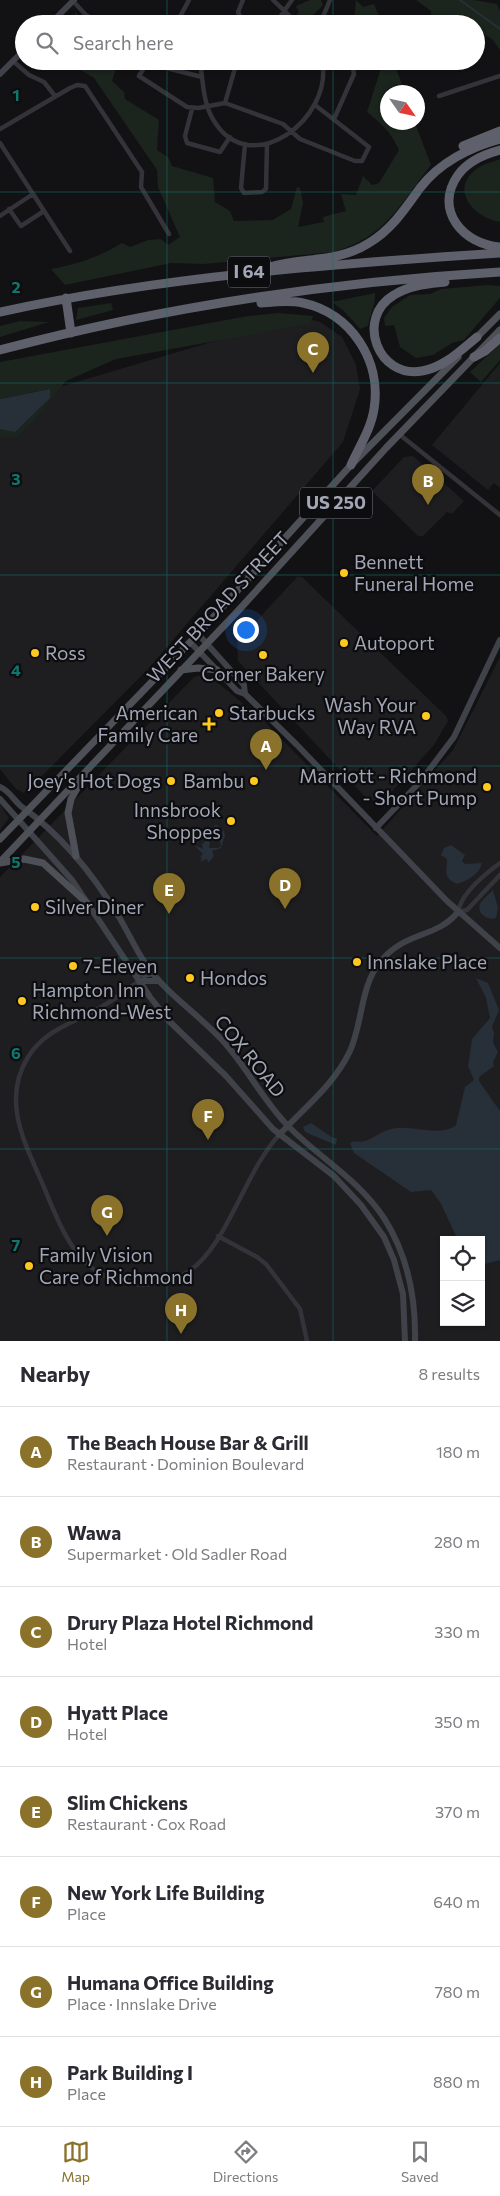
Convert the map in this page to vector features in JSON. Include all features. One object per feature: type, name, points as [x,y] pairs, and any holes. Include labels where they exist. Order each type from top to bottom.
[{"type":"highway","points":[[253,272],[282,263],[336,257],[358,249],[391,227],[406,210],[438,166],[456,151],[474,141],[500,131]]},
{"type":"highway","points":[[421,187],[452,159],[479,145],[500,138]]},
{"type":"highway","points":[[500,150],[480,157],[462,170],[455,180],[449,202],[452,218],[460,231],[476,242],[500,247]]},
{"type":"highway","name":"I 64","points":[[0,312],[66,298],[146,285],[253,272],[500,253]]},
{"type":"highway","name":"I 64","points":[[0,350],[71,333],[201,307],[336,287],[500,272]]},
{"type":"highway","points":[[477,338],[445,363],[428,370],[411,372],[395,367],[382,356],[374,340],[373,327],[380,308],[388,299],[403,290],[417,285],[454,281],[485,273]]},
{"type":"highway","points":[[66,298],[71,333]]},
{"type":"highway","points":[[201,307],[297,302],[321,309],[336,317],[349,328],[367,354],[374,378],[376,394],[370,424],[352,466]]},
{"type":"highway","points":[[474,356],[485,351],[500,338]]},
{"type":"main road","points":[[59,15],[73,0]]},
{"type":"main road","points":[[0,74],[13,60]]},
{"type":"main road","name":"WEST BROAD STREET","points":[[0,839],[198,634],[352,466],[500,314]]},
{"type":"main road","name":"WEST BROAD STREET","points":[[0,862],[206,644],[399,434],[500,330]]},
{"type":"main road","points":[[198,634],[244,684],[245,694]]},
{"type":"main road","points":[[376,828],[420,782],[449,746],[465,718],[500,640]]},
{"type":"main road","points":[[190,642],[237,692],[245,694],[458,912],[500,948]]},
{"type":"main road","points":[[181,670],[202,668],[216,670]]},
{"type":"main road","points":[[76,856],[68,813],[71,799],[85,771]]},
{"type":"main road","name":"COX ROAD","points":[[0,787],[6,789],[27,810],[40,819],[76,856],[104,893],[152,973],[228,1047],[288,1126],[354,1181],[384,1219],[394,1235],[408,1270],[414,1298],[415,1341]]},
{"type":"main road","name":"COX ROAD","points":[[0,799],[66,872],[130,967],[174,1027],[220,1070],[279,1135],[334,1176],[376,1224],[390,1250],[399,1277],[404,1306],[404,1341]]},
{"type":"main road","points":[[0,862],[24,859],[43,863],[88,903]]},
{"type":"main road","points":[[279,1135],[321,1094],[343,1063],[354,1041],[369,980],[380,962],[401,942],[444,927],[458,912]]},
{"type":"main road","points":[[130,967],[144,974],[152,973]]},
{"type":"main road","points":[[140,981],[159,981]]},
{"type":"street","points":[[73,0],[86,15]]},
{"type":"street","points":[[181,15],[189,0]]},
{"type":"street","points":[[240,15],[238,12],[242,0]]},
{"type":"street","points":[[273,0],[289,15]]},
{"type":"street","points":[[282,15],[292,0]]},
{"type":"street","points":[[324,15],[330,0]]},
{"type":"street","points":[[24,70],[29,75],[44,82],[55,96]]},
{"type":"street","points":[[143,70],[139,76],[141,79],[192,109],[225,103],[283,124],[300,139],[360,162],[368,152],[369,147],[315,105]]},
{"type":"street","points":[[174,70],[202,77]]},
{"type":"street","points":[[201,70],[208,106],[215,123],[230,137],[245,144],[267,144],[291,132],[315,105],[322,78],[322,70]]},
{"type":"street","points":[[225,103],[234,70]]},
{"type":"street","points":[[334,119],[354,74],[353,70]]},
{"type":"street","points":[[439,96],[500,76]]},
{"type":"street","points":[[0,129],[55,96],[82,84],[86,87],[142,172],[141,187],[169,234]]},
{"type":"street","points":[[192,109],[185,136],[187,143],[220,152],[230,137]]},
{"type":"street","points":[[0,143],[70,251]]},
{"type":"street","points":[[245,144],[241,188],[244,193],[262,192],[266,189],[267,144]]},
{"type":"street","points":[[0,216],[33,194]]},
{"type":"street","points":[[9,209],[21,226],[44,211]]},
{"type":"street","points":[[399,434],[500,515]]},
{"type":"street","points":[[500,863],[486,874],[460,904],[458,912],[467,910],[500,875]]},
{"type":"street","points":[[140,981],[99,1008],[56,1029],[35,1048],[24,1064],[18,1080],[15,1102],[18,1125],[65,1237],[77,1255],[100,1274],[129,1284],[152,1285],[168,1281],[183,1274],[198,1263],[218,1236],[258,1162],[279,1135]]},
{"type":"street","points":[[218,1236],[258,1257],[266,1264],[300,1309],[307,1341]]},
{"type":"shaded area","points":[[310,0],[321,0],[323,5],[313,15],[297,15],[299,12],[296,6]]},
{"type":"shaded area","points":[[356,0],[363,7],[374,4],[378,15],[354,15]]},
{"type":"shaded area","points":[[416,0],[474,0],[497,4],[500,11],[500,50],[492,39],[485,35],[485,15],[431,15],[431,11]]},
{"type":"shaded area","points":[[81,70],[115,70],[112,81],[124,92],[125,99],[159,120],[157,150],[168,157],[172,166],[213,178],[215,202],[230,211],[234,221],[273,220],[291,209],[297,187],[300,188],[303,203],[298,227],[324,222],[323,217],[346,211],[341,194],[356,195],[363,176],[372,185],[379,183],[399,150],[387,130],[418,130],[431,165],[400,206],[380,228],[352,245],[334,252],[203,264],[171,263],[65,285],[51,269],[88,259],[122,243],[130,247],[148,240],[161,239],[168,245],[180,237],[158,187],[157,170],[94,78]]},
{"type":"shaded area","points":[[380,70],[396,70],[402,85],[380,85],[380,123],[367,112]]},
{"type":"shaded area","points":[[500,159],[500,222],[491,220],[475,210],[465,195],[465,187],[468,178],[475,170]]},
{"type":"shaded area","points":[[487,285],[500,286],[500,298],[464,340],[452,343],[433,355],[416,358],[400,347],[394,325],[385,326],[384,318],[392,307],[410,295],[430,294],[441,289]]},
{"type":"shaded area","points":[[375,293],[375,301],[368,326],[360,329],[344,311],[332,302]]},
{"type":"shaded area","points":[[111,303],[113,310],[76,320],[78,308]]},
{"type":"shaded area","points":[[278,313],[313,316],[310,324],[116,359],[66,381],[30,425],[16,438],[0,437],[0,429],[6,430],[50,389],[0,399],[0,362],[248,316]]},
{"type":"shaded area","points":[[299,316],[320,322],[342,337],[356,365],[360,389],[343,442],[148,669],[27,791],[24,793],[16,789],[0,769],[0,410],[9,402]]},
{"type":"shaded area","points":[[20,321],[49,322],[0,337],[0,326]]},
{"type":"shaded area","points":[[500,344],[500,360],[481,382],[470,372]]},
{"type":"shaded area","points":[[500,363],[500,488],[494,483],[488,490],[432,445]]},
{"type":"shaded area","points":[[50,389],[50,398],[15,432],[0,429],[0,399]]},
{"type":"shaded area","points":[[413,456],[464,501],[452,514],[447,512],[423,536],[418,536],[372,491],[404,457]]},
{"type":"shaded area","points":[[298,576],[303,578],[446,716],[448,721],[434,745],[385,799],[369,801],[238,661],[237,642]]},
{"type":"shaded area","points":[[500,657],[500,1341],[0,1341],[0,877],[194,677],[203,675],[213,679],[262,719],[377,836],[453,750]]},
{"type":"shaded area","points":[[0,804],[9,818],[0,830]]},
{"type":"shaded area","points":[[215,825],[220,828],[216,827],[213,830],[216,838],[210,841],[209,848],[221,846],[219,837],[222,835],[223,829],[225,835],[221,848],[212,851],[214,856],[208,863],[207,859],[200,862],[202,859],[200,857],[203,854],[194,845],[203,849],[202,844],[212,836],[211,831]]},
{"type":"shaded area","points":[[451,845],[465,855],[462,861],[465,864],[482,863],[476,874],[457,884],[447,876],[447,859],[441,855],[444,848]]},
{"type":"shaded area","points":[[493,890],[498,908],[496,918],[493,919],[481,913],[480,906],[481,902]]},
{"type":"shaded area","points":[[476,978],[488,983],[499,1010],[492,1027],[494,1033],[493,1043],[498,1052],[493,1062],[494,1066],[479,1077],[479,1081],[500,1111],[500,1260],[485,1264],[485,1236],[456,1236],[440,1202],[431,1190],[411,1192],[354,1153],[350,1143],[365,1141],[392,1129],[405,1128],[436,1131],[456,1125],[465,1087],[474,1080],[468,1066],[472,1039],[490,1018],[486,998]]},
{"type":"shaded area","points":[[311,1123],[333,1138],[337,1138],[336,1145],[305,1132],[303,1127]]},
{"type":"waterway","points":[[460,0],[481,15]]},
{"type":"waterway","points":[[485,18],[500,29]]},
{"type":"place","name":"Drury Plaza Hotel Richmond","points":[[313,373]]},
{"type":"place","name":"Wawa","points":[[428,505]]},
{"type":"place","name":"Bennett Funeral Home","points":[[344,573]]},
{"type":"place","name":"Autoport","points":[[344,643]]},
{"type":"place","name":"Ross","points":[[35,653]]},
{"type":"place","name":"Corner Bakery","points":[[263,655]]},
{"type":"place","name":"Starbucks","points":[[219,713]]},
{"type":"place","name":"Wash Your Way RVA","points":[[426,716]]},
{"type":"place","name":"American Family Care","points":[[209,724]]},
{"type":"place","name":"The Beach House Bar & Grill","points":[[266,770]]},
{"type":"place","name":"Joey's Hot Dogs","points":[[171,781]]},
{"type":"place","name":"Bambu","points":[[254,781]]},
{"type":"place","name":"Marriott - Richmond - Short Pump","points":[[487,787]]},
{"type":"place","name":"Innsbrook Shoppes","points":[[231,821]]},
{"type":"place","name":"Silver Diner","points":[[35,907]]},
{"type":"place","name":"Hyatt Place","points":[[285,909]]},
{"type":"place","name":"Slim Chickens","points":[[169,914]]},
{"type":"place","name":"Innslake Place","points":[[357,962]]},
{"type":"place","name":"7-Eleven","points":[[73,966]]},
{"type":"place","name":"Hondos","points":[[190,978]]},
{"type":"place","name":"Hampton Inn Richmond-West","points":[[22,1001]]},
{"type":"place","name":"New York Life Building","points":[[208,1140]]},
{"type":"place","name":"Humana Office Building","points":[[107,1236]]},
{"type":"place","name":"Family Vision Care of Richmond","points":[[29,1266]]},
{"type":"place","name":"Park Building I","points":[[181,1334]]}]
